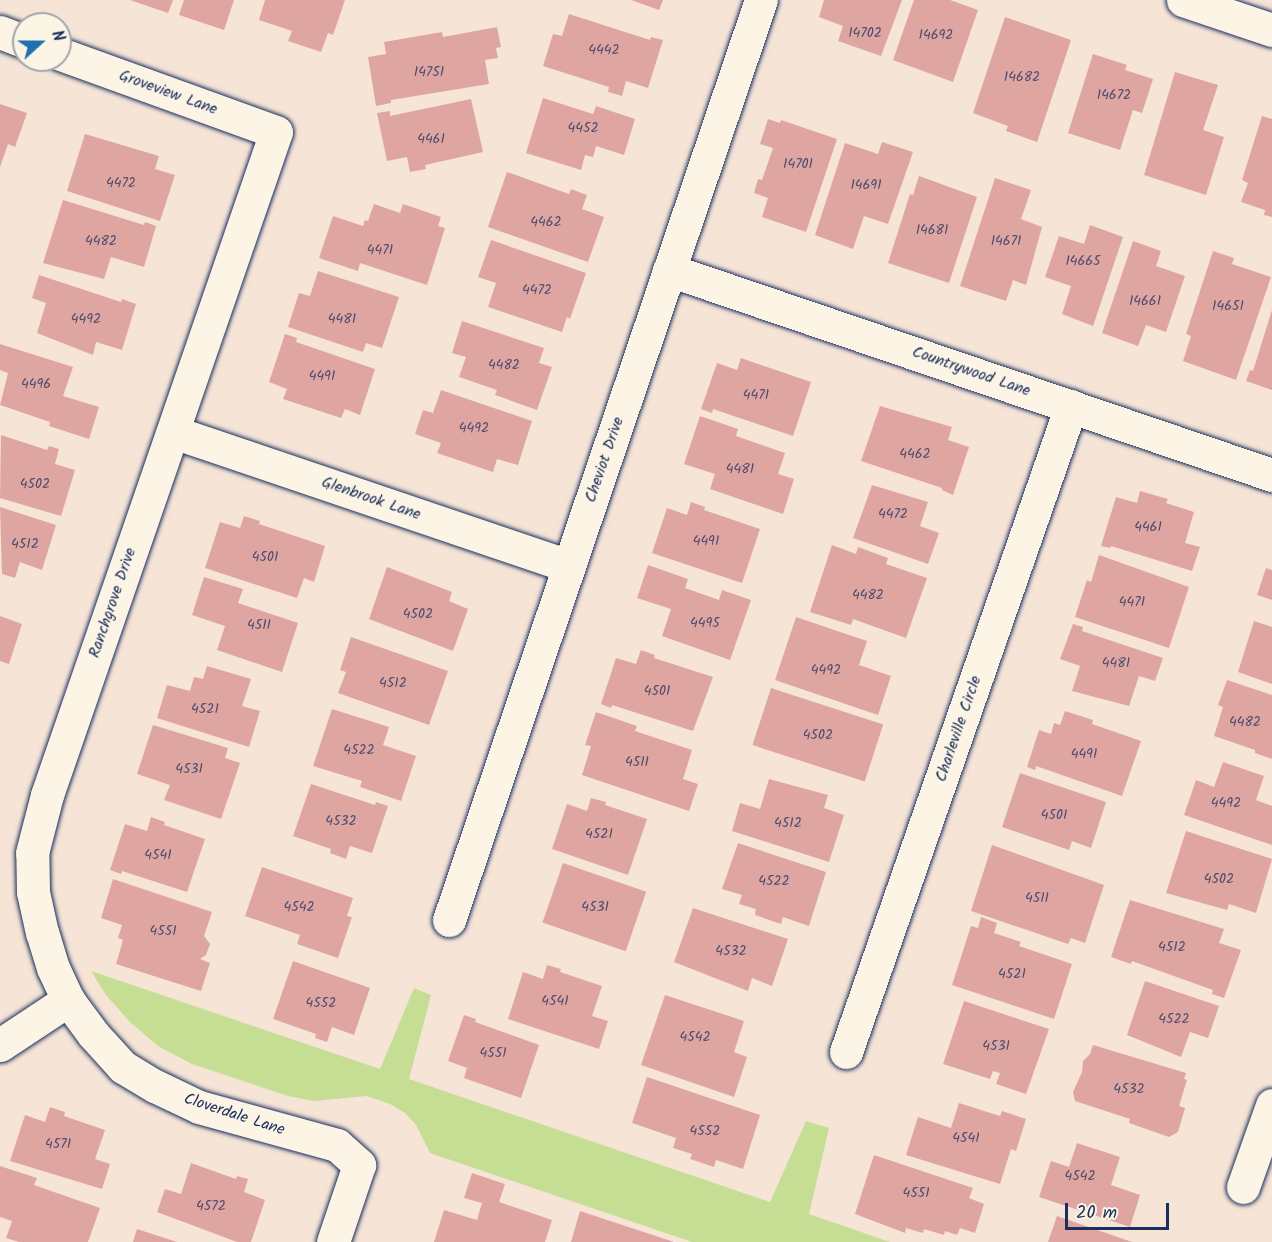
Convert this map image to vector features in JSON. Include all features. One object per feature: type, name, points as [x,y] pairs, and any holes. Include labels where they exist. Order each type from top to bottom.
[{"type":"street","name":"Cheviot Drive","points":[[449,920],[760,0]]},
{"type":"street","points":[[1183,0],[1272,30]]},
{"type":"street","name":"Groveview Lane","points":[[72,58],[276,132]]},
{"type":"street","name":"Ranchgrove Drive","points":[[68,1000],[51,963],[42,933],[33,892],[32,853],[46,795],[276,132]]},
{"type":"street","name":"Countrywood Lane","points":[[669,270],[1272,475]]},
{"type":"street","name":"Charleville Circle","points":[[846,1052],[1071,406]]},
{"type":"street","name":"Glenbrook Lane","points":[[173,432],[569,566]]},
{"type":"street","points":[[0,1045],[68,1000]]},
{"type":"street","name":"Cloverdale Lane","points":[[68,1000],[93,1034],[123,1067],[155,1086],[199,1107],[337,1145],[359,1165],[333,1242]]},
{"type":"street","points":[[1243,1187],[1272,1105]]},
{"type":"green space","points":[[91,971],[380,1069],[414,988],[431,995],[409,1079],[770,1202],[806,1121],[829,1128],[809,1214],[890,1242],[692,1242],[430,1153],[416,1125],[405,1113],[390,1104],[367,1096],[314,1101],[288,1096],[192,1064],[158,1046],[130,1022],[106,995]]},
{"type":"building","points":[[130,0],[173,0],[168,13]]},
{"type":"building","points":[[184,0],[234,0],[224,30],[179,15]]},
{"type":"building","points":[[265,0],[345,0],[333,35],[328,33],[321,52],[288,41],[292,31],[259,20]]},
{"type":"building","points":[[631,0],[663,0],[659,10]]},
{"type":"building","points":[[824,0],[902,0],[881,56],[838,41],[843,26],[819,17]]},
{"type":"building","points":[[914,0],[950,0],[978,10],[953,82],[893,60]]},
{"type":"building","points":[[569,14],[650,40],[651,37],[663,40],[648,88],[626,81],[622,96],[608,92],[609,87],[543,66],[553,34],[562,36]]},
{"type":"building","points":[[1005,17],[1071,40],[1037,142],[1006,131],[1008,126],[973,113]]},
{"type":"building","points":[[497,27],[501,47],[496,48],[498,58],[485,60],[489,84],[391,100],[391,103],[376,106],[368,57],[386,54],[384,42],[442,32],[443,37]]},
{"type":"building","points":[[1093,54],[1127,65],[1125,70],[1153,79],[1142,113],[1133,110],[1120,150],[1068,133]]},
{"type":"building","points":[[1175,72],[1218,85],[1203,130],[1224,137],[1206,195],[1144,175]]},
{"type":"building","points":[[543,98],[593,114],[596,106],[635,119],[624,155],[596,146],[593,157],[585,155],[581,170],[526,153]]},
{"type":"building","points":[[471,99],[483,152],[425,165],[426,169],[410,172],[407,157],[387,161],[377,113],[390,111],[390,116]]},
{"type":"building","points":[[0,104],[27,113],[15,147],[8,144],[0,167]]},
{"type":"building","points":[[1262,116],[1272,119],[1272,217],[1264,215],[1265,210],[1241,202],[1248,183],[1242,180]]},
{"type":"building","points":[[768,119],[780,123],[781,120],[837,139],[806,232],[762,217],[768,198],[754,193],[758,179],[762,180],[773,148],[760,144]]},
{"type":"building","points":[[85,134],[159,156],[155,169],[175,175],[160,221],[67,191]]},
{"type":"building","points":[[882,142],[913,152],[888,224],[864,216],[853,249],[815,235],[845,143],[878,154]]},
{"type":"building","points":[[507,172],[569,194],[571,189],[587,195],[582,209],[604,217],[588,262],[488,227]]},
{"type":"building","points":[[919,176],[977,197],[949,283],[888,263],[910,194],[913,195]]},
{"type":"building","points":[[995,178],[1031,190],[1021,219],[1042,227],[1026,285],[1013,280],[1006,301],[960,286]]},
{"type":"building","points":[[63,200],[144,225],[145,222],[156,226],[144,267],[111,257],[104,279],[43,263]]},
{"type":"building","points":[[374,204],[400,213],[403,204],[441,217],[438,226],[445,228],[427,285],[360,263],[358,271],[319,258],[333,216],[363,226],[365,220],[368,221]]},
{"type":"building","points":[[1090,225],[1123,237],[1093,326],[1062,314],[1071,286],[1045,277],[1059,236],[1084,244]]},
{"type":"building","points":[[491,240],[586,273],[570,319],[567,317],[562,332],[488,307],[496,283],[478,277]]},
{"type":"building","points":[[1133,241],[1161,251],[1156,266],[1185,276],[1166,332],[1146,325],[1138,346],[1102,333]]},
{"type":"building","points":[[1213,251],[1234,258],[1232,264],[1271,277],[1236,380],[1183,361],[1191,336],[1186,334]]},
{"type":"building","points":[[318,271],[399,297],[382,348],[366,343],[363,352],[288,327],[299,293],[310,296]]},
{"type":"building","points":[[39,275],[121,302],[122,299],[136,304],[122,350],[96,342],[93,355],[37,333],[46,303],[32,298]]},
{"type":"building","points":[[1272,310],[1272,390],[1246,381],[1250,370],[1253,371]]},
{"type":"building","points":[[462,321],[544,348],[539,363],[552,367],[537,410],[495,395],[497,390],[459,377],[466,357],[452,353]]},
{"type":"building","points":[[285,334],[297,338],[296,342],[375,369],[360,415],[345,409],[341,418],[283,399],[287,389],[269,382]]},
{"type":"building","points":[[0,344],[73,367],[63,396],[99,407],[89,439],[49,426],[50,422],[0,405],[8,373],[0,370]]},
{"type":"building","points":[[741,358],[811,382],[793,436],[713,409],[712,413],[701,409],[717,363],[737,370]]},
{"type":"building","points":[[441,390],[532,421],[518,465],[497,459],[493,472],[437,453],[441,443],[415,434],[423,410],[433,413]]},
{"type":"building","points":[[880,406],[952,427],[948,440],[969,447],[953,495],[942,488],[861,461]]},
{"type":"building","points":[[700,416],[738,429],[736,436],[785,453],[778,474],[794,479],[783,514],[710,489],[715,474],[684,464]]},
{"type":"building","points":[[1,435],[47,450],[49,446],[59,449],[55,464],[75,470],[61,516],[0,498]]},
{"type":"building","points":[[872,485],[928,502],[920,526],[939,533],[928,564],[853,538]]},
{"type":"building","points":[[1140,491],[1168,499],[1166,503],[1194,512],[1185,543],[1200,547],[1192,571],[1111,546],[1110,548],[1101,546],[1116,497],[1137,503]]},
{"type":"building","points":[[691,502],[705,507],[704,510],[760,529],[742,583],[652,553],[667,508],[687,515]]},
{"type":"building","points":[[0,507],[56,525],[42,570],[20,562],[15,578],[2,574]]},
{"type":"building","points":[[244,516],[260,521],[259,524],[325,546],[314,582],[304,578],[297,598],[205,568],[220,522],[240,528]]},
{"type":"building","points":[[832,545],[856,554],[858,547],[888,558],[886,564],[927,578],[906,638],[853,619],[851,625],[810,612]]},
{"type":"building","points":[[1099,555],[1189,587],[1169,648],[1075,617],[1087,580],[1091,582]]},
{"type":"building","points":[[648,565],[688,579],[685,588],[719,600],[722,590],[751,600],[730,660],[662,636],[671,609],[637,598]]},
{"type":"building","points":[[387,567],[452,592],[449,601],[468,609],[453,651],[369,619]]},
{"type":"building","points":[[1266,568],[1272,570],[1272,600],[1257,595]]},
{"type":"building","points":[[204,577],[243,589],[238,603],[298,623],[282,672],[217,650],[225,626],[192,615]]},
{"type":"building","points":[[0,616],[22,624],[9,664],[0,661]]},
{"type":"building","points":[[796,617],[867,641],[859,665],[891,676],[878,715],[775,680]]},
{"type":"building","points":[[1254,621],[1272,627],[1272,684],[1238,672]]},
{"type":"building","points":[[1073,624],[1083,627],[1082,631],[1163,658],[1155,681],[1139,676],[1129,706],[1072,691],[1080,666],[1060,659]]},
{"type":"building","points":[[351,637],[448,671],[429,725],[338,693],[346,672],[340,670]]},
{"type":"building","points":[[641,650],[655,655],[654,658],[713,677],[693,731],[612,705],[611,708],[601,704],[616,658],[636,664]]},
{"type":"building","points":[[207,666],[251,679],[242,706],[260,711],[249,747],[157,718],[167,685],[190,691],[194,677],[203,679]]},
{"type":"building","points":[[1227,680],[1272,695],[1272,759],[1255,753],[1255,750],[1214,736],[1223,707],[1218,705]]},
{"type":"building","points":[[771,688],[883,724],[865,782],[752,745]]},
{"type":"building","points":[[332,709],[389,727],[383,745],[416,756],[401,801],[360,787],[362,781],[313,766]]},
{"type":"building","points":[[1065,711],[1093,720],[1092,724],[1141,741],[1122,796],[1036,766],[1035,770],[1027,767],[1039,730],[1051,734],[1054,723],[1060,725]]},
{"type":"building","points":[[596,712],[637,726],[635,731],[692,750],[683,779],[698,784],[689,811],[582,775],[591,746],[585,745]]},
{"type":"building","points":[[153,725],[228,748],[225,758],[240,763],[221,819],[164,800],[170,785],[137,774]]},
{"type":"building","points":[[1223,762],[1264,776],[1256,800],[1272,806],[1272,845],[1184,815],[1196,780],[1214,787]]},
{"type":"building","points":[[1020,773],[1106,802],[1091,848],[1072,841],[1069,850],[1002,827]]},
{"type":"building","points":[[769,779],[828,795],[824,808],[844,815],[829,862],[732,831],[740,803],[760,809]]},
{"type":"building","points":[[311,784],[375,805],[376,802],[388,806],[372,853],[350,846],[346,859],[330,853],[331,849],[293,836]]},
{"type":"building","points":[[591,798],[647,819],[628,875],[552,849],[567,804],[587,811]]},
{"type":"building","points":[[151,817],[165,822],[164,825],[205,839],[187,892],[122,871],[121,874],[110,870],[125,824],[147,831]]},
{"type":"building","points":[[1186,831],[1272,859],[1256,913],[1229,904],[1227,910],[1166,893]]},
{"type":"building","points":[[738,843],[826,872],[809,926],[783,917],[781,924],[755,915],[756,909],[739,904],[742,895],[722,889]]},
{"type":"building","points":[[992,845],[1104,885],[1085,943],[1071,938],[1068,944],[971,911]]},
{"type":"building","points":[[563,863],[646,892],[626,951],[542,923]]},
{"type":"building","points":[[262,867],[353,898],[347,916],[352,917],[338,958],[297,944],[300,935],[245,916]]},
{"type":"building","points":[[113,879],[212,912],[204,936],[210,944],[206,955],[200,959],[210,963],[201,991],[116,964],[123,940],[118,938],[122,925],[101,918]]},
{"type":"building","points":[[1130,900],[1224,929],[1219,943],[1241,950],[1224,998],[1212,994],[1213,990],[1132,961],[1131,964],[1111,957]]},
{"type":"building","points":[[693,908],[788,939],[772,986],[752,978],[748,991],[674,962]]},
{"type":"building","points":[[981,917],[997,923],[994,933],[1021,942],[1019,946],[1072,964],[1054,1019],[952,985],[971,926],[978,928]]},
{"type":"building","points":[[293,961],[370,988],[354,1035],[332,1027],[327,1042],[315,1038],[316,1034],[273,1019]]},
{"type":"building","points":[[547,965],[561,969],[560,972],[602,986],[592,1016],[608,1021],[599,1049],[508,1019],[523,972],[543,979]]},
{"type":"building","points":[[1145,981],[1219,1006],[1208,1038],[1190,1032],[1181,1057],[1127,1035]]},
{"type":"building","points":[[665,995],[744,1021],[734,1052],[747,1057],[734,1097],[641,1065]]},
{"type":"building","points":[[964,1001],[1049,1029],[1026,1094],[996,1084],[1000,1073],[993,1071],[990,1079],[943,1064]]},
{"type":"building","points":[[464,1015],[476,1019],[475,1022],[539,1045],[521,1098],[464,1078],[467,1068],[448,1061]]},
{"type":"building","points":[[1093,1045],[1186,1073],[1184,1079],[1187,1080],[1179,1106],[1185,1108],[1178,1132],[1169,1137],[1129,1123],[1130,1119],[1075,1101],[1073,1092],[1082,1072],[1083,1061],[1090,1054]]},
{"type":"building","points":[[647,1077],[760,1115],[743,1169],[716,1160],[714,1167],[690,1159],[692,1154],[673,1148],[676,1138],[632,1123]]},
{"type":"building","points":[[959,1103],[1000,1116],[1002,1111],[1026,1119],[1016,1151],[1011,1149],[1000,1184],[906,1155],[918,1117],[951,1128]]},
{"type":"building","points":[[50,1107],[65,1112],[64,1116],[105,1130],[95,1159],[110,1164],[102,1189],[10,1161],[25,1115],[45,1122]]},
{"type":"building","points":[[1077,1143],[1120,1157],[1111,1185],[1140,1195],[1130,1227],[1039,1197],[1051,1161],[1069,1167]]},
{"type":"building","points":[[874,1155],[973,1188],[969,1198],[984,1204],[975,1233],[960,1228],[957,1235],[945,1231],[944,1235],[924,1229],[923,1233],[906,1228],[905,1233],[855,1214]]},
{"type":"building","points":[[191,1163],[236,1179],[237,1176],[248,1179],[244,1192],[265,1200],[251,1242],[237,1242],[157,1212],[165,1189],[181,1194]]},
{"type":"building","points":[[0,1166],[37,1178],[34,1185],[100,1208],[88,1242],[19,1242],[6,1238],[12,1221],[0,1217]]},
{"type":"building","points":[[472,1173],[505,1184],[499,1202],[552,1220],[545,1242],[434,1242],[444,1210],[477,1220],[482,1203],[464,1198]]},
{"type":"building","points":[[580,1211],[674,1242],[571,1242]]},
{"type":"building","points":[[1057,1216],[1132,1242],[1048,1242]]},
{"type":"building","points":[[137,1229],[177,1242],[133,1242]]}]
